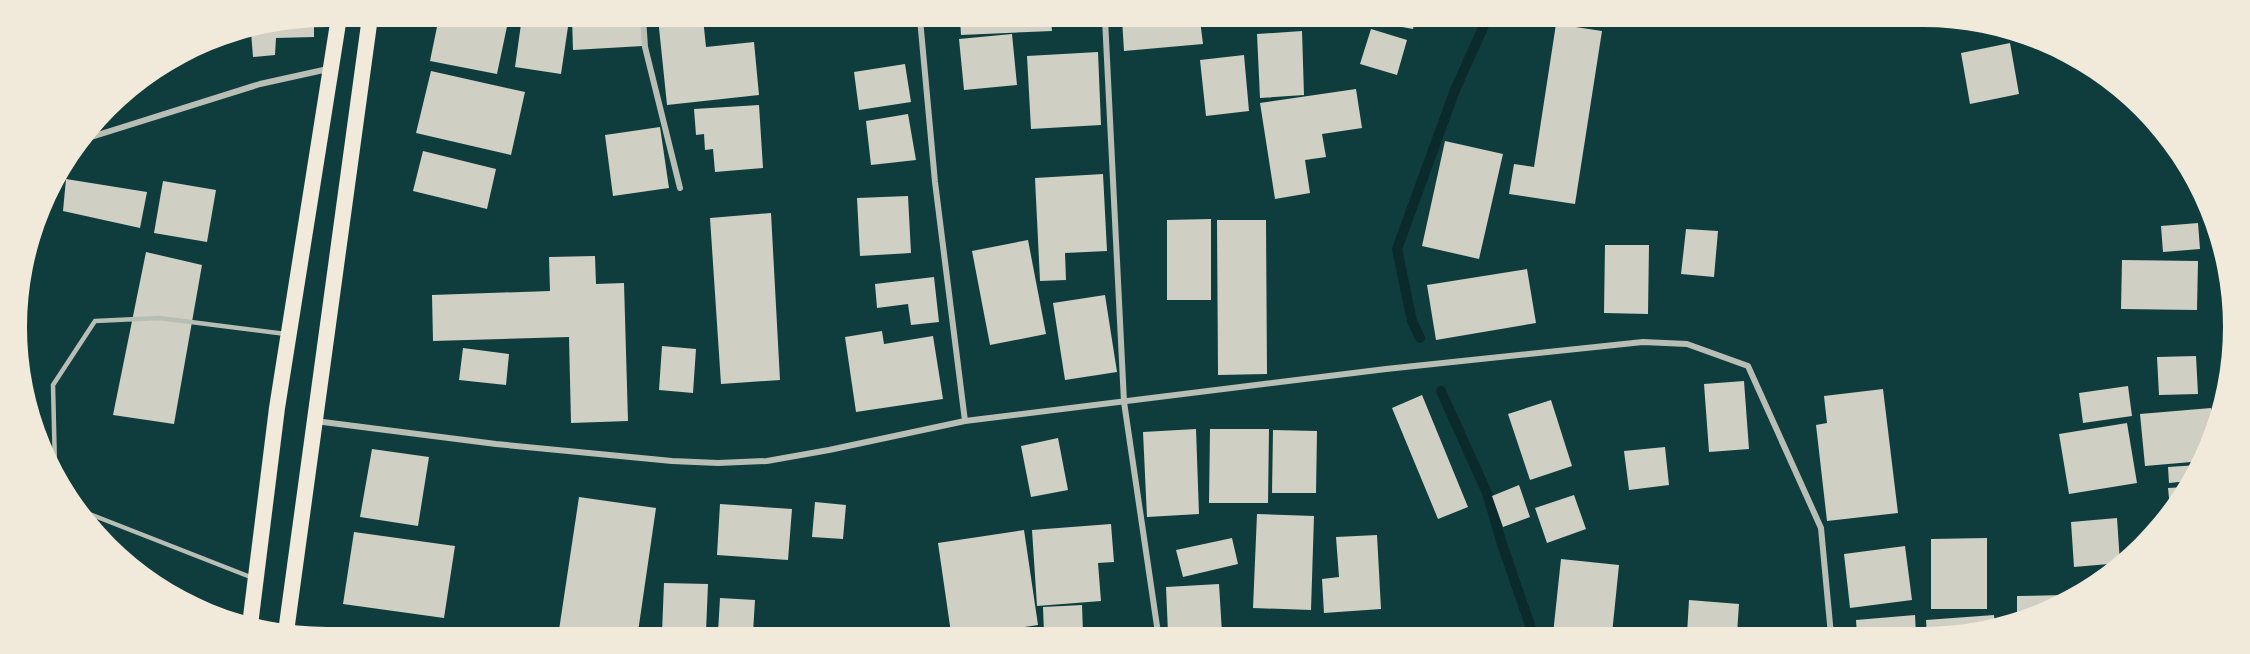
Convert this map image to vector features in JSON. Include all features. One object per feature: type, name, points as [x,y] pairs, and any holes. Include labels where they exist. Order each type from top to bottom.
[{"type":"highway","points":[[251,617],[288,334],[337,27]]},
{"type":"highway","points":[[287,624],[369,27]]},
{"type":"street","points":[[644,27],[645,47],[680,188]]},
{"type":"street","points":[[921,27],[935,182],[965,421]]},
{"type":"street","points":[[1105,27],[1124,402],[1157,627]]},
{"type":"street","points":[[96,136],[260,84],[329,69]]},
{"type":"street","points":[[315,421],[496,444],[672,461],[718,463],[777,459],[965,421],[1386,369],[1643,342],[1687,344],[1748,366],[1821,528],[1830,627]]},
{"type":"lane","points":[[55,452],[53,385],[95,321],[159,318],[288,334]]},
{"type":"lane","points":[[93,515],[256,579]]},
{"type":"building","points":[[437,27],[507,27],[497,74],[430,61]]},
{"type":"building","points":[[521,27],[568,27],[561,74],[515,67]]},
{"type":"building","points":[[572,27],[642,27],[643,46],[573,50]]},
{"type":"building","points":[[659,27],[704,27],[706,47],[754,42],[759,95],[667,105]]},
{"type":"building","points":[[960,27],[1052,27],[1052,31],[961,35]]},
{"type":"building","points":[[1122,27],[1201,27],[1203,44],[1124,51]]},
{"type":"building","points":[[1556,27],[1602,31],[1575,204],[1509,194],[1514,164],[1534,167]]},
{"type":"building","points":[[314,28],[314,37],[276,38],[275,55],[253,57],[251,37]]},
{"type":"building","points":[[1371,29],[1407,40],[1397,75],[1360,64]]},
{"type":"building","points":[[1302,31],[1304,95],[1260,98],[1257,34]]},
{"type":"building","points":[[1012,34],[1017,85],[964,90],[959,39]]},
{"type":"building","points":[[2010,43],[2019,94],[1970,104],[1961,53]]},
{"type":"building","points":[[1098,52],[1101,125],[1031,129],[1027,56]]},
{"type":"building","points":[[1244,55],[1249,111],[1206,116],[1200,60]]},
{"type":"building","points":[[905,64],[911,102],[859,110],[854,72]]},
{"type":"building","points":[[431,71],[525,92],[511,155],[416,133]]},
{"type":"building","points":[[1356,89],[1362,128],[1322,134],[1326,157],[1305,160],[1310,193],[1275,199],[1260,103]]},
{"type":"building","points":[[759,105],[763,168],[715,172],[713,149],[705,150],[704,134],[696,135],[694,109]]},
{"type":"building","points":[[908,114],[916,160],[871,165],[866,121]]},
{"type":"building","points":[[660,127],[669,188],[613,196],[605,135]]},
{"type":"building","points":[[1445,141],[1503,154],[1479,259],[1422,246]]},
{"type":"building","points":[[423,151],[496,169],[487,209],[413,191]]},
{"type":"building","points":[[1103,174],[1107,251],[1065,253],[1066,280],[1040,281],[1035,178]]},
{"type":"building","points":[[66,179],[147,192],[140,228],[63,211]]},
{"type":"building","points":[[163,181],[216,190],[207,242],[154,233]]},
{"type":"building","points":[[908,196],[911,253],[860,256],[857,198]]},
{"type":"building","points":[[771,213],[780,380],[721,384],[710,218]]},
{"type":"building","points":[[1211,219],[1211,300],[1167,300],[1167,220]]},
{"type":"building","points":[[1217,220],[1266,220],[1267,374],[1218,375]]},
{"type":"building","points":[[2198,223],[2200,249],[2163,252],[2161,226]]},
{"type":"building","points":[[1686,229],[1718,231],[1714,277],[1681,274]]},
{"type":"building","points":[[1028,240],[1046,334],[990,345],[972,251]]},
{"type":"building","points":[[1605,245],[1649,245],[1648,314],[1604,313]]},
{"type":"building","points":[[146,252],[202,265],[174,424],[113,415]]},
{"type":"building","points":[[595,256],[596,284],[624,283],[628,421],[571,423],[569,337],[433,341],[432,295],[550,291],[549,257]]},
{"type":"building","points":[[2122,260],[2198,261],[2197,310],[2121,309]]},
{"type":"building","points":[[1527,269],[1536,323],[1436,340],[1427,285]]},
{"type":"building","points":[[934,277],[939,322],[911,325],[908,304],[877,308],[875,284]]},
{"type":"building","points":[[1105,295],[1117,372],[1065,380],[1053,303]]},
{"type":"building","points":[[882,331],[884,344],[933,336],[943,399],[856,412],[845,337]]},
{"type":"building","points":[[662,346],[696,349],[693,393],[659,390]]},
{"type":"building","points":[[463,348],[509,354],[506,385],[459,380]]},
{"type":"building","points":[[2196,356],[2198,394],[2159,395],[2157,357]]},
{"type":"building","points":[[1744,381],[1749,449],[1709,452],[1704,384]]},
{"type":"building","points":[[2128,386],[2132,416],[2083,423],[2079,393]]},
{"type":"building","points":[[1883,389],[1898,513],[1827,521],[1816,425],[1827,423],[1824,396]]},
{"type":"building","points":[[1422,395],[1468,507],[1438,519],[1392,408]]},
{"type":"building","points":[[1551,400],[1572,466],[1530,480],[1508,414]]},
{"type":"building","points":[[2211,408],[2211,410],[2191,462],[2145,466],[2140,414]]},
{"type":"building","points":[[2127,423],[2137,483],[2069,494],[2059,434]]},
{"type":"building","points":[[1196,429],[1199,514],[1147,517],[1143,432]]},
{"type":"building","points":[[1210,429],[1269,429],[1268,503],[1209,503]]},
{"type":"building","points":[[1273,430],[1317,431],[1316,493],[1272,493]]},
{"type":"building","points":[[1058,438],[1068,490],[1031,497],[1021,446]]},
{"type":"building","points":[[1665,447],[1669,485],[1629,490],[1624,451]]},
{"type":"building","points":[[372,449],[429,457],[418,526],[360,517]]},
{"type":"building","points":[[2189,466],[2180,482],[2169,483],[2168,467]]},
{"type":"building","points":[[1519,485],[1530,517],[1503,527],[1492,496]]},
{"type":"building","points":[[2168,488],[2176,488],[2169,498]]},
{"type":"building","points":[[1574,495],[1586,529],[1547,543],[1535,508]]},
{"type":"building","points":[[579,497],[656,508],[639,627],[559,627]]},
{"type":"building","points":[[815,502],[846,505],[843,539],[812,537]]},
{"type":"building","points":[[720,504],[792,509],[788,560],[717,555]]},
{"type":"building","points":[[1257,514],[1314,516],[1311,610],[1253,608]]},
{"type":"building","points":[[2117,518],[2119,554],[2107,564],[2074,567],[2071,522]]},
{"type":"building","points":[[1111,524],[1114,562],[1098,563],[1101,601],[1037,606],[1032,530]]},
{"type":"building","points":[[1024,530],[1038,625],[950,627],[938,543]]},
{"type":"building","points":[[354,532],[455,546],[444,618],[343,604]]},
{"type":"building","points":[[1377,535],[1381,609],[1324,613],[1322,579],[1339,577],[1336,537]]},
{"type":"building","points":[[1232,538],[1238,564],[1183,577],[1176,550]]},
{"type":"building","points":[[1987,538],[1987,609],[1931,609],[1931,539]]},
{"type":"building","points":[[1905,546],[1912,600],[1850,608],[1844,554]]},
{"type":"building","points":[[1561,559],[1619,565],[1613,627],[1554,627]]},
{"type":"building","points":[[664,583],[708,584],[706,627],[662,627]]},
{"type":"building","points":[[1219,584],[1222,627],[1168,627],[1166,587]]},
{"type":"building","points":[[2058,595],[2017,612],[2017,596]]},
{"type":"building","points":[[720,598],[755,600],[753,627],[718,627]]},
{"type":"building","points":[[1689,600],[1739,604],[1737,627],[1687,627]]},
{"type":"building","points":[[1082,605],[1083,627],[1044,627],[1043,607]]},
{"type":"building","points":[[1915,615],[1916,627],[1856,627],[1856,620]]},
{"type":"building","points":[[1994,615],[1994,618],[1926,627],[1926,620]]},
{"type":"waterway","points":[[1420,338],[1412,321],[1397,249],[1455,90],[1483,27]]},
{"type":"waterway","points":[[1441,391],[1487,493],[1531,627]]}]
